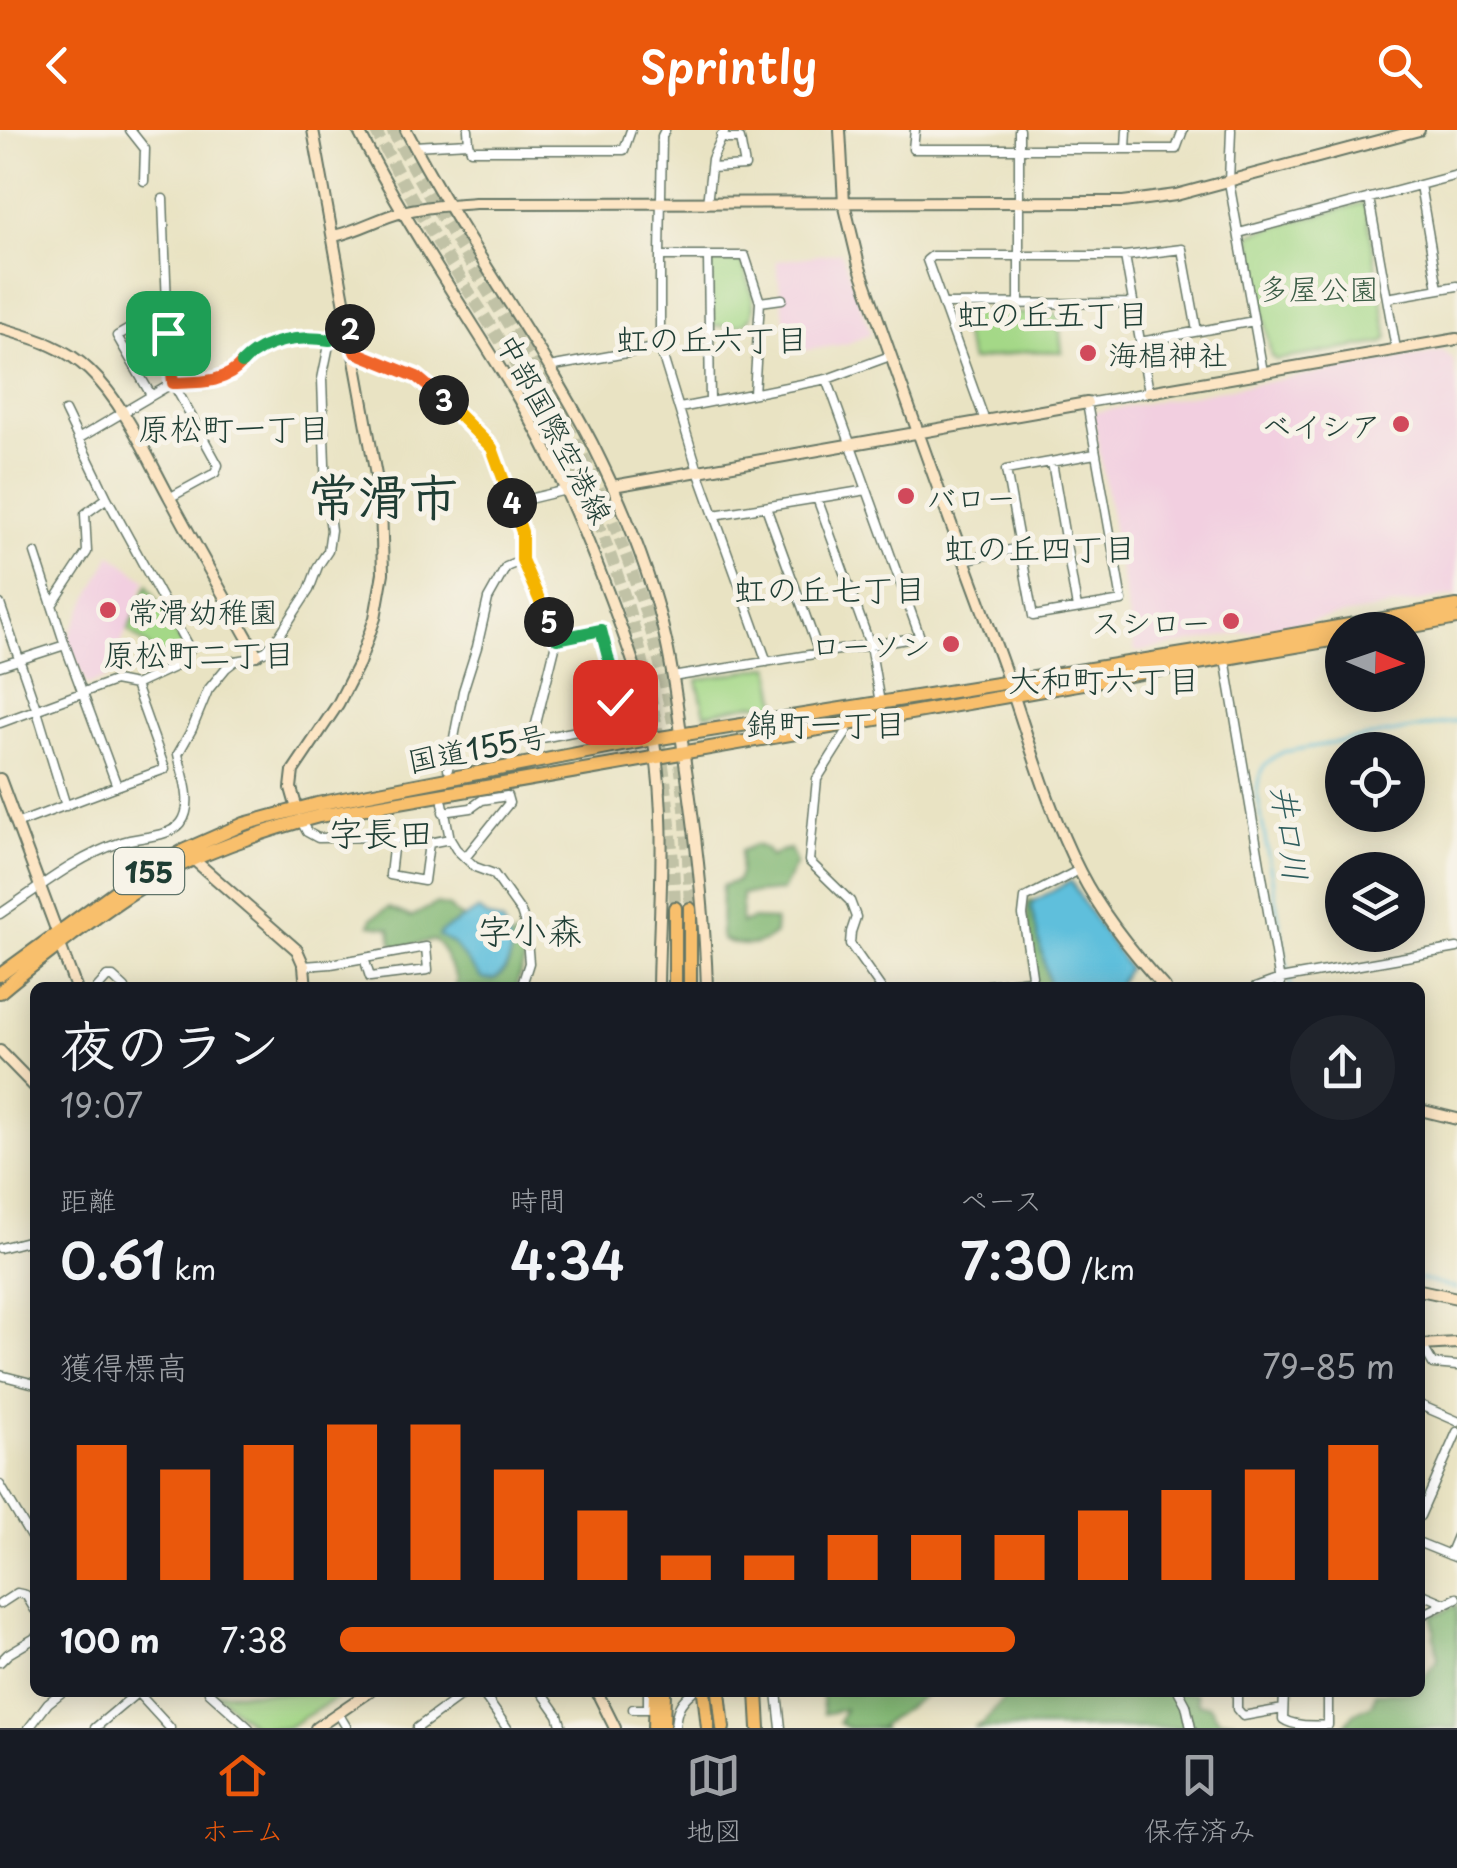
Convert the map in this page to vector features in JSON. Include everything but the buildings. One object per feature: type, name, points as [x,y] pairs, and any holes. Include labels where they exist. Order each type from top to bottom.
[{"type":"highway","name":"国道155号","points":[[21,967],[117,890],[244,824],[848,724],[1012,688],[1457,606]]},
{"type":"highway","points":[[1425,624],[1457,618]]},
{"type":"highway","name":"国道155号","points":[[299,815],[442,779],[680,734],[817,711],[1012,688],[1325,641]]},
{"type":"highway","points":[[676,982],[683,909],[689,982]]},
{"type":"highway","points":[[0,975],[21,967]]},
{"type":"highway","points":[[0,992],[21,967]]},
{"type":"highway","points":[[652,1697],[654,1728]]},
{"type":"highway","points":[[664,1697],[664,1728]]},
{"type":"highway","points":[[705,1697],[708,1728]]},
{"type":"highway","points":[[720,1697],[723,1728]]},
{"type":"highway","points":[[756,1697],[759,1728]]},
{"type":"street","points":[[130,130],[145,149],[144,181]]},
{"type":"street","points":[[313,130],[380,503],[382,573],[375,618],[359,663],[338,704],[293,770],[292,788],[307,832],[318,838],[386,837],[428,843],[450,839]]},
{"type":"street","name":"中部国際空港線","points":[[358,130],[402,212],[515,394],[566,490],[624,635],[645,702],[656,757],[662,835],[658,982]]},
{"type":"street","name":"中部国際空港線","points":[[406,130],[591,441],[632,534],[658,608],[672,678],[702,892],[706,982]]},
{"type":"street","points":[[468,130],[471,150],[624,150],[631,130]]},
{"type":"street","points":[[665,130],[660,347],[698,470],[766,662]]},
{"type":"street","points":[[840,130],[844,203],[858,265],[1054,811],[1079,870],[1113,926],[1160,982]]},
{"type":"street","points":[[915,130],[914,149],[1176,149],[1183,130]]},
{"type":"street","points":[[1018,130],[1019,304]]},
{"type":"street","points":[[1126,148],[1127,130]]},
{"type":"street","points":[[1232,130],[1229,182],[1263,372]]},
{"type":"street","points":[[334,236],[402,212],[448,205],[1136,200],[1229,182],[1420,130]]},
{"type":"street","points":[[708,204],[711,168],[712,158],[723,133],[740,139],[745,166],[711,168]]},
{"type":"street","points":[[414,146],[469,143]]},
{"type":"street","points":[[1238,232],[1457,175]]},
{"type":"street","points":[[1420,184],[1438,289]]},
{"type":"street","points":[[1369,198],[1396,349]]},
{"type":"street","points":[[164,199],[173,383],[218,465],[216,473],[170,498]]},
{"type":"street","points":[[985,422],[927,260],[932,256],[1125,256],[1182,248],[1197,332]]},
{"type":"street","points":[[660,256],[745,256],[760,302],[754,393]]},
{"type":"street","points":[[708,256],[710,402]]},
{"type":"street","points":[[1125,256],[1149,392]]},
{"type":"street","points":[[1387,298],[1457,286]]},
{"type":"street","points":[[760,302],[782,299]]},
{"type":"street","points":[[942,304],[1133,303]]},
{"type":"street","points":[[1140,342],[1254,322]]},
{"type":"street","points":[[0,914],[66,867],[122,842],[171,831],[182,822],[188,800],[178,754],[208,690],[235,661],[266,650],[279,636],[309,590],[330,542],[322,379],[330,340],[349,323]]},
{"type":"street","points":[[0,328],[40,340],[74,357],[100,382],[121,412],[257,655]]},
{"type":"street","points":[[150,396],[116,336],[128,328],[168,333]]},
{"type":"street","points":[[612,486],[1457,339]]},
{"type":"street","points":[[78,439],[173,383],[217,380],[234,374],[252,353],[276,342],[330,340]]},
{"type":"street","points":[[549,367],[660,347]]},
{"type":"street","points":[[355,352],[417,377],[492,448],[522,532],[522,560],[528,578],[557,639],[532,740],[617,723],[616,688],[601,630],[557,639]]},
{"type":"street","points":[[680,408],[827,379],[890,356]]},
{"type":"street","points":[[672,678],[920,637],[827,379]]},
{"type":"street","points":[[1087,403],[1122,601],[1032,616],[1006,470],[1095,454]]},
{"type":"street","points":[[0,723],[114,681],[136,685],[174,667],[190,650],[107,498],[65,411]]},
{"type":"street","points":[[1052,462],[1076,608]]},
{"type":"street","points":[[512,504],[566,490]]},
{"type":"street","points":[[714,516],[867,490]]},
{"type":"street","points":[[52,605],[87,552],[84,514],[107,498]]},
{"type":"street","points":[[816,498],[870,645],[880,703]]},
{"type":"street","points":[[766,507],[819,653]]},
{"type":"street","points":[[964,560],[1020,548]]},
{"type":"street","points":[[36,553],[117,786]]},
{"type":"street","points":[[448,769],[488,599],[506,568],[522,560]]},
{"type":"street","points":[[0,604],[66,806]]},
{"type":"street","points":[[0,666],[65,645]]},
{"type":"street","points":[[1225,658],[1281,982]]},
{"type":"street","points":[[16,824],[166,770],[136,685]]},
{"type":"street","points":[[848,724],[817,779],[809,861],[850,901],[856,917],[850,944],[877,982]]},
{"type":"street","points":[[0,779],[74,982]]},
{"type":"street","points":[[465,858],[509,804],[507,796],[482,800],[471,808],[443,807],[450,839],[465,858],[494,874],[521,912],[529,963],[524,982]]},
{"type":"street","points":[[171,831],[189,854],[297,950],[305,982]]},
{"type":"street","points":[[394,840],[390,875],[424,881],[428,843]]},
{"type":"street","points":[[1013,982],[1030,980],[1032,976],[1024,915],[1026,898],[1079,870]]},
{"type":"street","points":[[304,966],[426,947],[428,970],[371,982],[364,958]]},
{"type":"street","points":[[1291,982],[1457,948]]},
{"type":"street","points":[[0,1051],[30,1083]]},
{"type":"street","points":[[1425,1111],[1457,1119]]},
{"type":"street","points":[[0,1248],[30,1240]]},
{"type":"street","points":[[1425,1291],[1457,1298]]},
{"type":"street","points":[[1425,1345],[1457,1343]]},
{"type":"street","points":[[1425,1351],[1433,1364],[1457,1366]]},
{"type":"street","points":[[0,1375],[30,1383]]},
{"type":"street","points":[[1425,1408],[1457,1422]]},
{"type":"street","points":[[1425,1505],[1457,1432]]},
{"type":"street","points":[[0,1485],[30,1536]]},
{"type":"street","points":[[1425,1545],[1453,1556],[1457,1536]]},
{"type":"street","points":[[0,1604],[17,1593],[26,1595],[30,1602]]},
{"type":"street","points":[[1425,1595],[1444,1603]]},
{"type":"street","points":[[1425,1613],[1457,1598]]},
{"type":"street","points":[[0,1662],[30,1641]]},
{"type":"street","points":[[29,1728],[55,1697]]},
{"type":"street","points":[[95,1728],[133,1697]]},
{"type":"street","points":[[142,1697],[170,1728]]},
{"type":"street","points":[[215,1697],[249,1728]]},
{"type":"street","points":[[316,1728],[362,1697]]},
{"type":"street","points":[[421,1727],[460,1697]]},
{"type":"street","points":[[485,1697],[507,1728]]},
{"type":"street","points":[[545,1697],[562,1728]]},
{"type":"street","points":[[600,1697],[615,1728]]},
{"type":"street","points":[[633,1709],[648,1709],[651,1697]]},
{"type":"street","points":[[676,1728],[678,1709],[686,1697]]},
{"type":"street","points":[[777,1697],[780,1728]]},
{"type":"street","points":[[1182,1697],[1190,1728]]},
{"type":"street","points":[[1237,1697],[1237,1710],[1243,1716],[1284,1708]]},
{"type":"street","points":[[1284,1697],[1282,1719],[1288,1723],[1328,1725],[1328,1697]]},
{"type":"street","points":[[338,1713],[348,1728]]},
{"type":"shaded area","points":[[841,252],[871,334],[846,344],[789,353],[776,261]]},
{"type":"shaded area","points":[[1443,351],[1453,359],[1457,385],[1457,595],[1361,612],[1325,612],[1325,618],[1135,652],[1093,415]]},
{"type":"shaded area","name":"常滑幼稚園","points":[[111,554],[146,580],[108,677],[87,686],[67,639]]},
{"type":"green space","name":"多屋公園","points":[[1363,203],[1388,338],[1382,343],[1276,360],[1271,356],[1250,236]]},
{"type":"green space","points":[[710,261],[742,261],[753,303],[745,323],[712,326]]},
{"type":"green space","points":[[957,312],[1058,314],[1062,352],[1027,351],[971,361]]},
{"type":"green space","points":[[148,585],[186,650],[171,665],[128,630]]},
{"type":"green space","points":[[771,666],[778,706],[753,704],[705,714],[697,680]]},
{"type":"green space","points":[[754,845],[771,857],[790,849],[796,863],[782,891],[742,894],[741,923],[775,920],[775,934],[756,944],[742,945],[722,939],[722,886],[737,881],[741,851]]},
{"type":"green space","points":[[1034,901],[1032,910],[1049,982],[1032,982],[1035,981],[1027,905]]},
{"type":"green space","points":[[436,904],[450,907],[463,918],[441,932],[492,981],[508,964],[510,940],[522,935],[526,955],[518,982],[456,982],[434,940],[397,948],[392,943],[390,928],[370,925],[372,918],[389,908],[411,917]]},
{"type":"green space","points":[[1457,1605],[1457,1728],[1342,1728],[1355,1713],[1373,1704],[1375,1697],[1425,1697],[1425,1675],[1438,1660],[1432,1616]]},
{"type":"green space","points":[[220,1697],[338,1697],[286,1728],[256,1728]]},
{"type":"green space","points":[[822,1697],[921,1697],[883,1728],[849,1728],[839,1723],[845,1709],[824,1714]]},
{"type":"green space","points":[[1006,1697],[1197,1697],[1198,1703],[1210,1706],[1219,1720],[1235,1721],[1243,1728],[973,1728],[984,1722]]},
{"type":"water","points":[[1071,881],[1128,968],[1120,982],[1049,982],[1031,907],[1034,901]]},
{"type":"water","points":[[478,910],[502,922],[509,940],[508,964],[492,980],[482,979],[452,943],[439,936]]},
{"type":"waterway","name":"井口川","points":[[1290,982],[1257,792],[1263,768],[1283,752],[1457,721]]},
{"type":"waterway","name":"井口川","points":[[1425,1280],[1457,1289]]},
{"type":"tunnel","points":[[375,130],[433,234],[553,429],[606,543],[643,661],[656,722],[672,845],[675,908]]},
{"type":"tunnel","points":[[392,130],[560,412],[620,539],[650,627],[672,718],[684,800],[690,909]]},
{"type":"place","name":"海椙神社","points":[[1088,353]]},
{"type":"place","name":"ベイシア","points":[[1401,424]]},
{"type":"place","name":"バロー","points":[[906,496]]},
{"type":"place","name":"常滑幼稚園","points":[[108,610]]},
{"type":"place","name":"スシロー","points":[[1231,621]]},
{"type":"place","name":"ローソン","points":[[951,644]]},
{"type":"district","name":"虹の丘五丁目","points":[[1053,313]]},
{"type":"district","name":"虹の丘六丁目","points":[[712,338]]},
{"type":"district","name":"原松町一丁目","points":[[234,427]]},
{"type":"district","name":"常滑市","points":[[383,494]]},
{"type":"district","name":"虹の丘四丁目","points":[[1040,547]]},
{"type":"district","name":"虹の丘七丁目","points":[[830,588]]},
{"type":"district","name":"原松町二丁目","points":[[199,653]]},
{"type":"district","name":"大和町六丁目","points":[[1104,679]]},
{"type":"district","name":"錦町一丁目","points":[[826,723]]},
{"type":"district","name":"字長田","points":[[381,831]]},
{"type":"district","name":"字小森","points":[[530,929]]},
{"type":"route","points":[[168,333],[173,383],[217,380],[234,374],[252,353],[266,346],[294,339],[330,340],[349,323],[355,352],[417,377],[436,391],[492,448],[522,532],[522,560],[528,578],[557,639],[601,630],[616,688],[615,702]]}]
